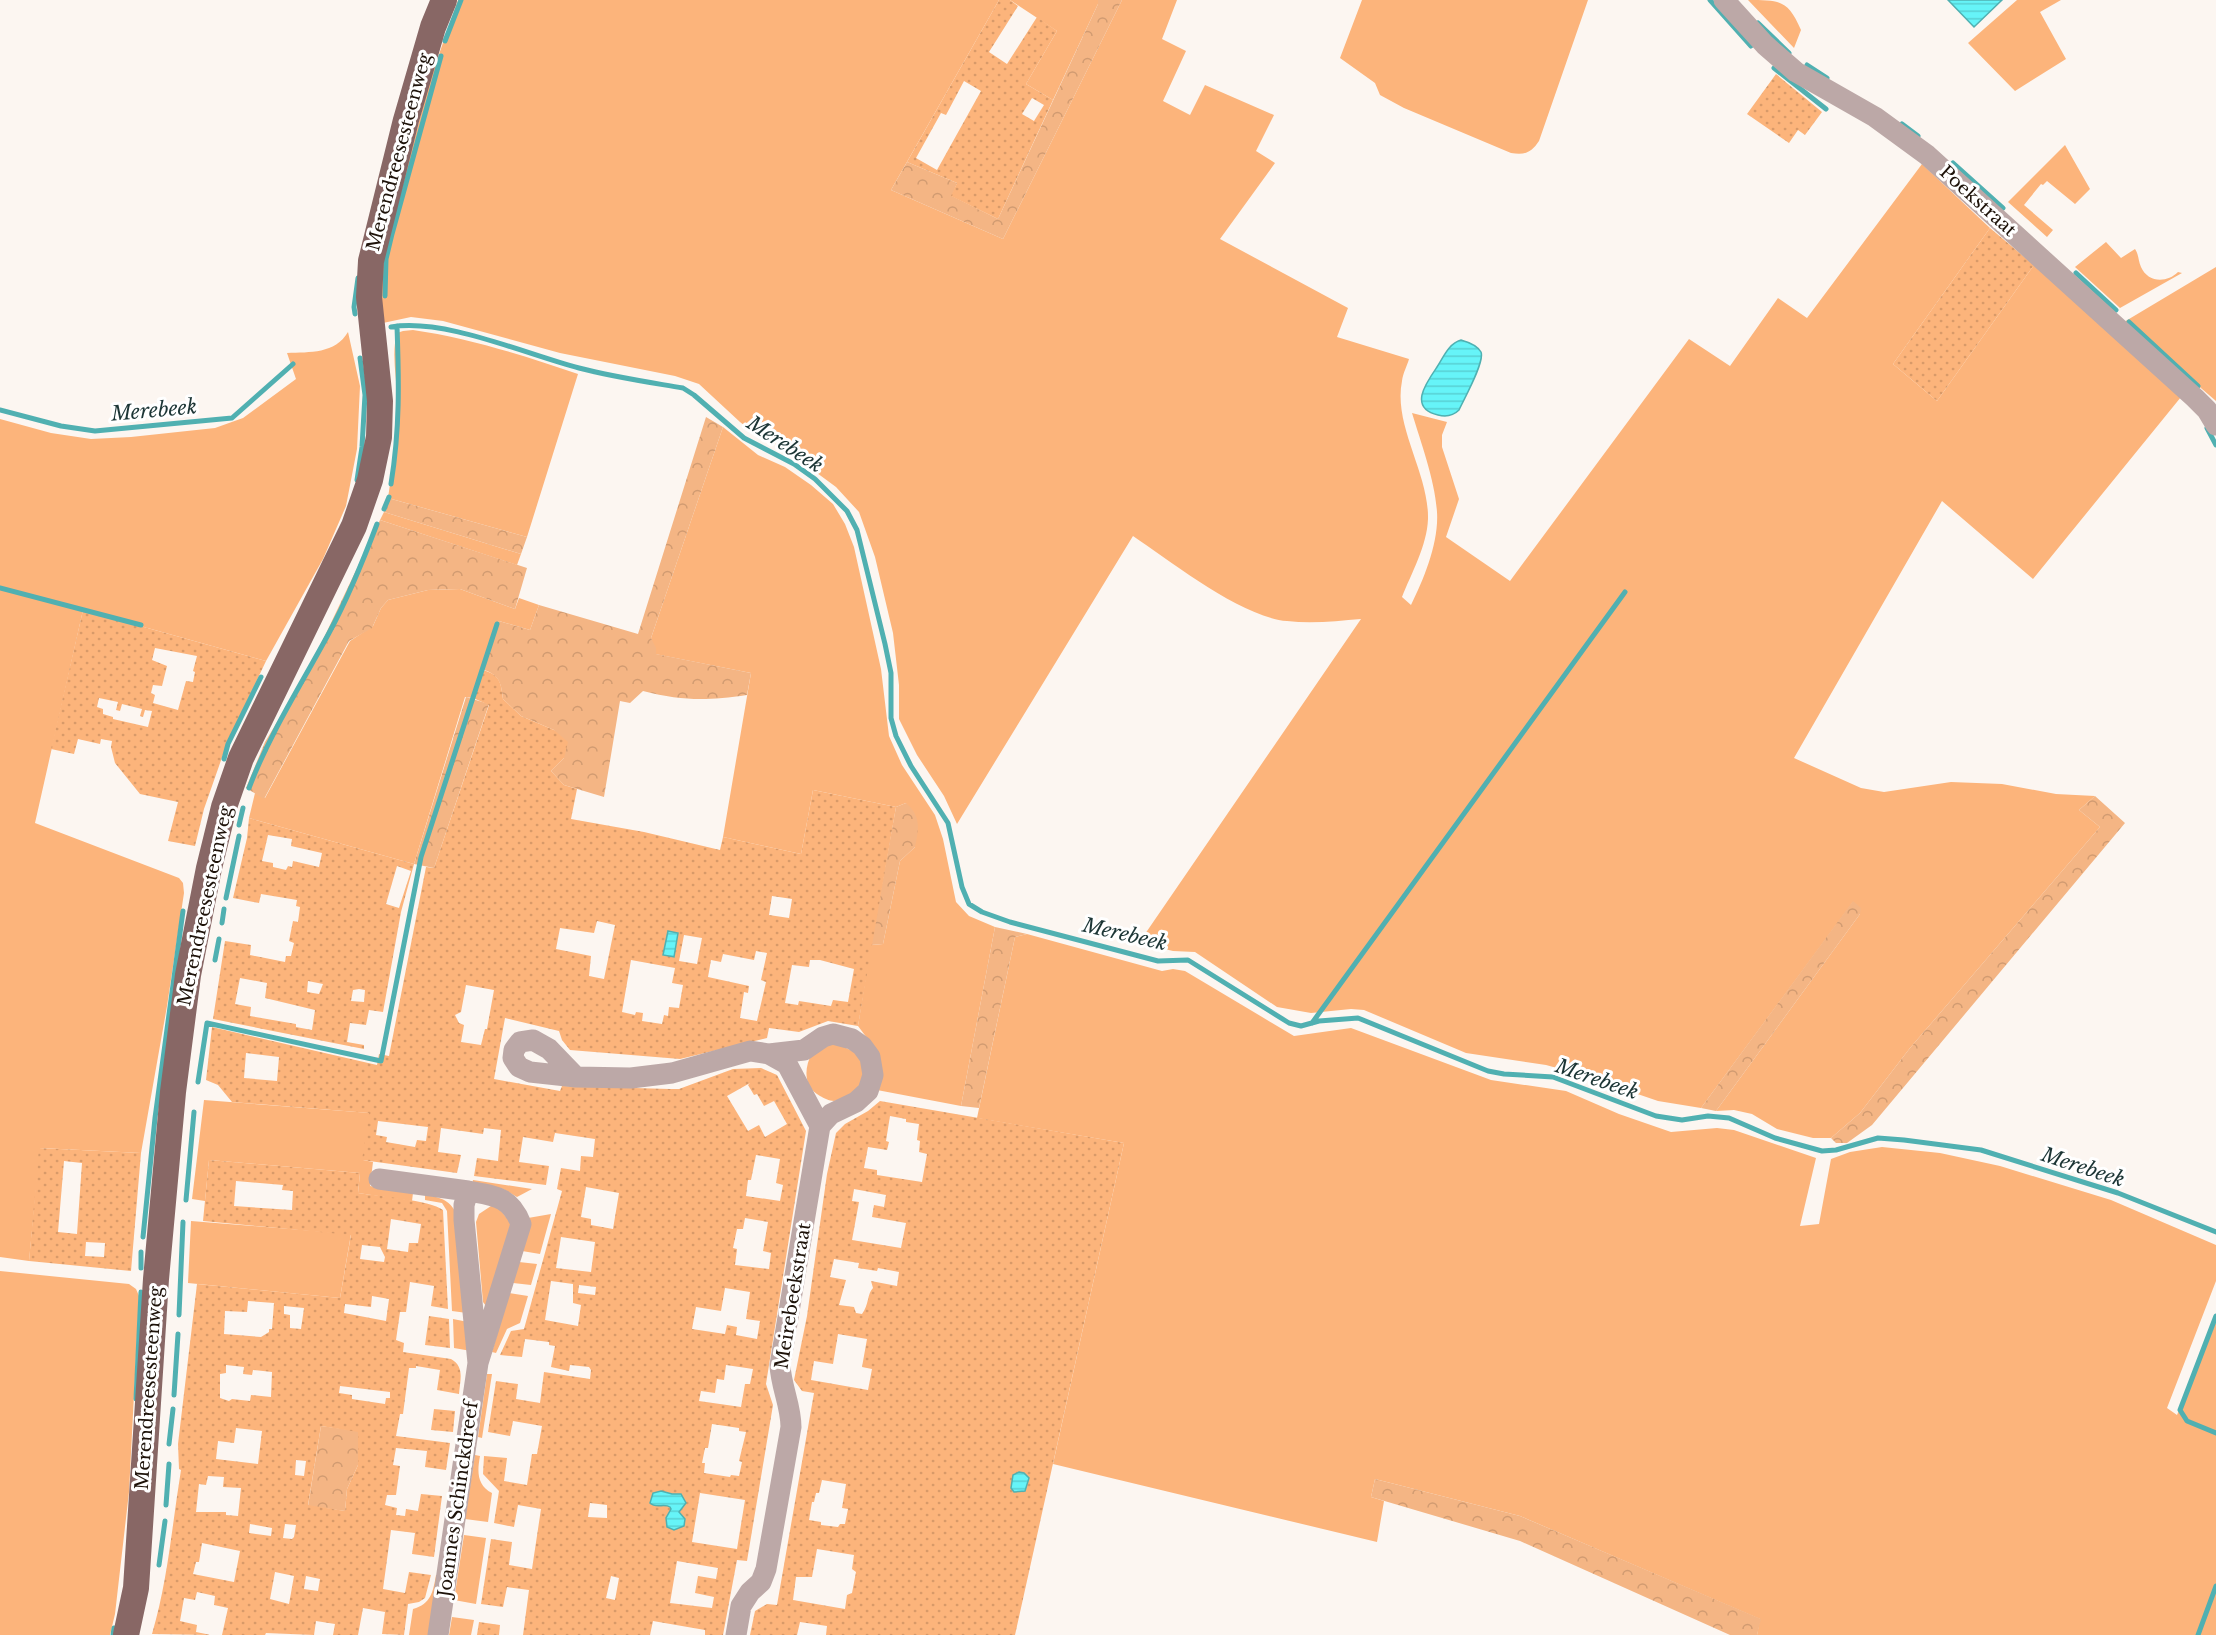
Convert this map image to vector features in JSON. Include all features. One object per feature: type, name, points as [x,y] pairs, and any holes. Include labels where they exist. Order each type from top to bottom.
[{"type":"main road","name":"Merendreesesteenweg","points":[[126,1635],[136,1588],[156,1279],[173,1092],[188,975],[209,868],[224,807],[241,758],[354,526],[370,480],[379,437],[380,401],[369,297],[370,261],[406,120],[433,27],[444,0]]},
{"type":"street","name":"Poekstraat","points":[[1724,0],[1765,45],[1796,72],[1875,117],[1927,155],[2195,398],[2207,410],[2216,425]]},
{"type":"street","points":[[576,1077],[631,1078],[672,1073],[750,1051],[769,1054],[804,1050],[823,1037],[832,1034],[852,1039],[862,1046],[870,1057],[873,1075],[868,1090],[856,1102],[831,1114],[820,1126],[786,1064],[769,1054]]},
{"type":"street","name":"Meirebeekstraat","points":[[736,1635],[741,1606],[750,1592],[761,1582],[766,1569],[791,1427],[791,1412],[780,1380],[780,1365],[820,1126]]},
{"type":"street","name":"Joannes Schinckdreef","points":[[379,1179],[468,1191],[500,1198],[515,1210],[521,1224],[478,1363],[438,1635]]},
{"type":"street","name":"Joannes Schinckdreef","points":[[468,1191],[464,1205],[464,1220],[478,1363]]},
{"type":"shaded area","points":[[458,0],[999,0],[891,190],[1003,239],[1122,0],[1177,0],[1162,39],[1186,51],[1163,101],[1190,115],[1205,85],[1274,115],[1256,151],[1275,163],[1220,239],[1348,308],[1337,337],[1409,359],[1402,381],[1402,415],[1423,484],[1428,519],[1422,549],[1402,597],[1411,605],[1430,560],[1437,524],[1434,487],[1412,413],[1447,422],[1442,435],[1442,447],[1459,499],[1446,537],[1510,581],[1689,339],[1730,366],[1778,298],[1807,318],[1922,164],[1990,228],[1893,364],[1937,401],[2034,265],[2181,397],[2033,579],[1942,501],[1794,758],[1861,788],[1884,792],[1951,782],[2002,784],[2056,794],[2095,796],[2079,810],[2100,827],[1910,1048],[1860,1113],[1831,1138],[1813,1138],[1777,1129],[1752,1114],[1734,1110],[1716,1111],[1860,914],[1853,902],[1701,1108],[1658,1101],[1546,1065],[1466,1053],[1364,1010],[1311,1013],[1277,1007],[1195,952],[1173,951],[1152,946],[1145,934],[1361,619],[1324,622],[1287,621],[1249,610],[1207,587],[1133,536],[957,824],[944,796],[917,755],[899,719],[899,685],[893,633],[875,557],[859,512],[836,487],[783,448],[754,433],[699,384],[675,376],[560,353],[443,321],[411,317],[383,323],[381,294],[384,254],[430,80]]},
{"type":"shaded area","points":[[999,0],[1010,0],[1018,6],[989,52],[1007,64],[1037,17],[1057,31],[1026,84],[1053,100],[998,219],[951,196],[957,183],[907,162]],"holes":[[[964,81],[981,91],[937,170],[916,158],[941,113],[946,115]],[[1032,98],[1044,105],[1034,121],[1022,114]]]},
{"type":"shaded area","points":[[1010,0],[1098,0],[1053,100],[1026,84],[1057,31]]},
{"type":"shaded area","points":[[1362,0],[1588,0],[1536,145],[1527,152],[1511,153],[1404,108],[1380,95],[1375,83],[1340,58]]},
{"type":"shaded area","points":[[1748,0],[1768,0],[1787,7],[1801,30],[1794,48]]},
{"type":"shaded area","points":[[2017,0],[2061,0],[2040,12],[2066,59],[2015,91],[1968,43]]},
{"type":"shaded area","points":[[1776,74],[1822,112],[1805,135],[1798,130],[1789,143],[1747,114]]},
{"type":"shaded area","points":[[2065,145],[2090,189],[2075,204],[2047,181],[2041,184],[2024,205],[2053,230],[2047,237],[2008,202]]},
{"type":"shaded area","points":[[1990,228],[2034,265],[1937,401],[1893,364]]},
{"type":"shaded area","points":[[2106,242],[2121,258],[2135,249],[2144,272],[2153,279],[2169,278],[2178,272],[2182,273],[2120,308],[2075,267]]},
{"type":"shaded area","points":[[2216,267],[2216,401],[2124,322]]},
{"type":"shaded area","points":[[413,330],[476,343],[578,374],[527,537],[388,498],[396,424],[395,341],[397,333]]},
{"type":"shaded area","points":[[348,332],[360,386],[357,449],[346,506],[323,559],[266,661],[83,610],[35,823],[179,878],[183,883],[184,893],[141,1153],[40,1148],[29,1261],[0,1257],[0,419],[51,433],[91,439],[215,428],[243,418],[296,379],[287,353],[313,352],[329,348],[343,339]]},
{"type":"shaded area","points":[[723,427],[758,455],[785,467],[811,485],[833,504],[845,524],[854,547],[881,669],[889,736],[902,765],[935,815],[943,839],[956,902],[969,916],[995,927],[961,1106],[877,1090],[873,1046],[858,1026],[871,945],[883,944],[900,861],[915,847],[906,803],[896,807],[813,790],[801,854],[723,837],[751,673],[655,654],[651,638]]},
{"type":"shaded area","points":[[384,512],[521,554],[517,565],[380,520]]},
{"type":"shaded area","points":[[460,589],[515,609],[519,598],[539,605],[530,630],[499,621],[473,698],[465,697],[414,864],[249,818],[255,793],[265,798],[350,641],[373,626],[381,608],[388,600],[428,590]]},
{"type":"shaded area","points":[[83,610],[266,661],[226,746],[204,809],[195,846],[168,841],[178,802],[140,794],[115,763],[111,747],[112,741],[101,739],[100,744],[78,739],[74,754],[51,749]],"holes":[[[155,648],[197,656],[193,682],[186,681],[178,710],[153,703],[155,695],[151,693],[153,685],[162,686],[167,666],[152,660]],[[99,698],[118,702],[116,710],[120,711],[122,704],[142,709],[140,716],[143,717],[145,710],[152,711],[148,727],[113,719],[103,714],[103,709],[97,707]]]},
{"type":"shaded area","points":[[483,670],[489,672],[499,680],[503,699],[521,716],[554,730],[568,742],[564,758],[551,771],[564,785],[577,789],[571,819],[644,832],[720,850],[723,837],[801,854],[813,790],[896,807],[858,1026],[828,1021],[799,1032],[769,1028],[767,1038],[680,1059],[570,1050],[562,1040],[559,1031],[505,1018],[494,1079],[560,1091],[562,1086],[679,1089],[733,1069],[761,1068],[777,1075],[806,1131],[766,1384],[773,1405],[747,1561],[737,1560],[723,1635],[705,1635],[705,1630],[653,1621],[650,1635],[523,1635],[529,1590],[507,1587],[503,1607],[481,1604],[491,1539],[512,1542],[509,1565],[532,1569],[541,1509],[518,1505],[514,1527],[494,1523],[499,1491],[483,1474],[484,1456],[507,1458],[504,1481],[527,1485],[532,1454],[537,1454],[542,1426],[513,1421],[510,1436],[488,1432],[496,1381],[518,1384],[516,1399],[540,1403],[544,1372],[590,1379],[589,1367],[570,1365],[569,1371],[551,1367],[555,1346],[549,1345],[549,1342],[525,1339],[522,1357],[500,1355],[511,1331],[524,1329],[562,1191],[557,1189],[561,1168],[580,1171],[581,1156],[593,1157],[595,1139],[555,1133],[553,1142],[523,1137],[519,1162],[549,1166],[546,1185],[474,1176],[477,1158],[498,1161],[501,1130],[484,1128],[483,1134],[441,1128],[438,1152],[461,1155],[457,1173],[362,1160],[369,1113],[232,1102],[218,1085],[206,1080],[212,1027],[377,1065],[379,1054],[389,1056],[426,867],[434,868],[489,705],[473,698]],"holes":[[[772,896],[792,899],[789,918],[769,915]],[[597,921],[615,925],[604,979],[589,976],[591,956],[556,949],[560,928],[594,933]],[[684,935],[702,938],[697,964],[679,961]],[[756,951],[767,953],[761,980],[766,982],[757,1021],[740,1018],[744,992],[748,993],[749,986],[708,977],[711,960],[721,962],[723,954],[754,960]],[[631,960],[675,968],[672,983],[683,985],[679,1008],[669,1007],[668,1016],[664,1015],[662,1024],[642,1021],[643,1013],[636,1012],[635,1015],[622,1012]],[[810,960],[820,960],[854,969],[848,1002],[833,1000],[831,1006],[799,1001],[798,1005],[785,1003],[792,965],[809,967]],[[466,985],[494,990],[487,1029],[485,1029],[481,1045],[461,1042],[464,1025],[459,1023],[455,1015],[461,1012]],[[246,1053],[279,1057],[277,1081],[244,1078]],[[750,1083],[748,1085],[754,1095],[757,1094],[764,1106],[774,1101],[787,1124],[765,1137],[759,1125],[748,1131],[727,1096]],[[378,1121],[428,1127],[426,1141],[417,1140],[415,1147],[386,1142],[387,1137],[376,1135]],[[756,1155],[780,1159],[776,1183],[783,1185],[780,1201],[746,1196],[748,1180],[751,1180]],[[586,1187],[619,1193],[613,1229],[591,1225],[591,1219],[581,1217]],[[745,1218],[768,1222],[763,1251],[771,1253],[769,1269],[735,1265],[737,1249],[733,1248],[737,1229],[743,1229]],[[561,1237],[595,1242],[591,1272],[556,1268]],[[551,1281],[573,1284],[573,1303],[581,1305],[578,1326],[545,1320]],[[579,1285],[596,1287],[595,1295],[578,1293]],[[725,1288],[750,1292],[746,1319],[760,1321],[757,1339],[736,1335],[737,1327],[727,1325],[725,1334],[692,1329],[696,1307],[721,1311]],[[726,1365],[753,1369],[750,1384],[745,1384],[741,1407],[699,1401],[701,1391],[715,1393],[717,1379],[724,1380]],[[712,1424],[739,1428],[739,1431],[746,1432],[739,1461],[742,1462],[739,1476],[704,1473],[705,1463],[702,1463],[705,1448],[708,1448]],[[700,1493],[745,1500],[737,1549],[692,1542]],[[590,1503],[607,1505],[607,1518],[588,1517]],[[677,1561],[718,1568],[716,1579],[698,1576],[695,1593],[714,1597],[712,1608],[670,1603]],[[611,1576],[619,1578],[615,1600],[606,1598]]]},
{"type":"shaded area","points":[[249,818],[414,864],[401,912],[383,1012],[369,1010],[366,1025],[350,1023],[347,1042],[364,1045],[364,1049],[213,1019],[225,941],[251,945],[250,955],[285,962],[286,956],[291,956],[294,943],[289,941],[293,921],[298,922],[300,907],[296,906],[297,900],[261,894],[259,903],[233,898],[247,838]],"holes":[[[268,835],[292,839],[291,846],[322,853],[319,867],[293,861],[292,867],[288,866],[286,870],[273,867],[273,863],[262,861]],[[397,866],[411,871],[399,908],[386,904]],[[240,978],[267,983],[265,998],[315,1010],[312,1030],[296,1027],[296,1024],[250,1016],[251,1007],[235,1004]],[[308,981],[323,984],[319,994],[307,992]],[[353,990],[365,990],[364,1002],[351,1001]]]},
{"type":"shaded area","points":[[1027,934],[1162,971],[1173,969],[1185,971],[1294,1036],[1351,1028],[1491,1080],[1566,1091],[1619,1114],[1671,1132],[1717,1128],[1734,1130],[1816,1158],[1800,1226],[1819,1224],[1831,1159],[1850,1152],[1882,1147],[1940,1153],[2000,1166],[2111,1200],[2216,1245],[2216,1281],[2167,1408],[2177,1415],[2216,1322],[2216,1635],[1757,1635],[1760,1619],[1520,1516],[1375,1479],[1371,1497],[1384,1501],[1377,1542],[1053,1464],[1124,1143],[977,1118],[1015,937]]},
{"type":"shaded area","points":[[833,1042],[859,1054],[865,1072],[857,1092],[834,1101],[814,1092],[810,1088],[807,1077],[807,1065],[812,1053]]},
{"type":"shaded area","points":[[204,1100],[370,1113],[363,1160],[373,1162],[370,1186],[413,1193],[412,1201],[358,1193],[360,1173],[209,1160],[205,1201],[192,1199]]},
{"type":"shaded area","points":[[880,1101],[1124,1143],[1015,1635],[826,1635],[827,1626],[800,1622],[797,1635],[750,1635],[755,1611],[767,1604],[777,1605],[814,1393],[802,1391],[794,1380],[807,1316],[827,1174],[836,1133],[845,1124]],"holes":[[[890,1116],[919,1124],[917,1140],[920,1141],[919,1152],[927,1154],[922,1182],[877,1175],[877,1170],[864,1168],[868,1147],[887,1150],[889,1142],[886,1141]],[[854,1189],[886,1195],[884,1207],[874,1205],[872,1217],[906,1223],[901,1248],[852,1240],[859,1202],[852,1201]],[[834,1259],[859,1263],[858,1268],[877,1271],[878,1268],[899,1272],[897,1286],[871,1281],[873,1288],[862,1314],[856,1313],[854,1307],[839,1305],[846,1280],[830,1277]],[[838,1334],[867,1339],[862,1367],[872,1369],[868,1390],[811,1380],[814,1361],[833,1364]],[[822,1480],[846,1484],[842,1508],[848,1509],[845,1524],[840,1524],[838,1527],[821,1525],[821,1522],[809,1520],[816,1493],[819,1493]],[[817,1549],[854,1555],[852,1569],[856,1572],[852,1593],[847,1595],[845,1609],[793,1600],[796,1577],[812,1577]]]},
{"type":"shaded area","points":[[39,1148],[141,1153],[131,1271],[29,1261]],"holes":[[[64,1161],[82,1163],[77,1234],[58,1232]],[[86,1242],[105,1243],[104,1257],[85,1256]]]},
{"type":"shaded area","points":[[209,1160],[360,1173],[358,1193],[415,1201],[443,1210],[448,1309],[431,1306],[434,1286],[410,1282],[406,1312],[400,1312],[396,1340],[404,1343],[403,1352],[451,1359],[458,1366],[461,1374],[459,1394],[437,1390],[440,1370],[416,1366],[416,1368],[409,1368],[403,1414],[400,1414],[396,1436],[450,1443],[446,1470],[425,1467],[427,1451],[396,1448],[393,1465],[400,1466],[396,1495],[387,1495],[385,1505],[397,1508],[396,1515],[405,1516],[406,1509],[418,1511],[421,1494],[442,1496],[434,1557],[412,1554],[415,1533],[391,1530],[383,1589],[405,1593],[409,1572],[431,1575],[425,1598],[408,1604],[404,1635],[382,1634],[385,1612],[363,1608],[358,1635],[333,1635],[335,1624],[316,1621],[314,1635],[266,1633],[265,1635],[222,1635],[228,1608],[214,1605],[215,1596],[197,1592],[195,1600],[184,1598],[180,1621],[197,1625],[196,1632],[211,1635],[152,1634],[166,1573],[181,1470],[179,1469],[178,1444],[197,1284],[340,1298],[351,1235],[203,1221]],"holes":[[[236,1181],[283,1185],[282,1190],[293,1191],[292,1210],[234,1206]],[[391,1219],[421,1224],[418,1243],[409,1243],[408,1252],[387,1249]],[[362,1245],[380,1247],[385,1257],[384,1262],[360,1259]],[[372,1296],[389,1299],[386,1321],[344,1313],[345,1304],[371,1307]],[[248,1301],[274,1303],[272,1329],[261,1337],[224,1334],[225,1311],[247,1312]],[[284,1306],[304,1308],[301,1329],[290,1328],[290,1315],[284,1314]],[[226,1365],[244,1367],[243,1374],[252,1375],[253,1370],[272,1372],[271,1397],[251,1395],[250,1401],[232,1399],[229,1401],[220,1398],[220,1374],[226,1373]],[[340,1386],[390,1392],[390,1398],[386,1398],[385,1404],[352,1399],[352,1395],[339,1393]],[[321,1426],[358,1432],[358,1465],[347,1489],[345,1511],[308,1505]],[[236,1428],[262,1431],[258,1464],[216,1459],[218,1441],[234,1443]],[[296,1460],[306,1461],[304,1476],[295,1475]],[[208,1476],[224,1477],[223,1487],[241,1488],[238,1516],[226,1515],[226,1512],[196,1512],[199,1484],[206,1485]],[[250,1524],[272,1528],[271,1536],[249,1533]],[[285,1524],[296,1525],[292,1539],[283,1538]],[[202,1543],[240,1551],[234,1582],[193,1574],[196,1562],[199,1562]],[[275,1572],[294,1576],[289,1604],[270,1599]],[[306,1576],[320,1579],[318,1591],[304,1589]]]},
{"type":"shaded area","points":[[473,1180],[532,1189],[517,1197],[503,1189],[472,1185]]},
{"type":"shaded area","points":[[425,1195],[443,1200],[456,1213],[467,1313],[452,1311],[447,1211],[442,1203],[425,1200]]},
{"type":"shaded area","points":[[491,1206],[497,1206],[511,1223],[486,1306],[483,1302],[476,1222],[479,1214]]},
{"type":"shaded area","points":[[551,1214],[540,1254],[522,1251],[528,1218]]},
{"type":"shaded area","points":[[191,1221],[351,1234],[340,1298],[188,1283]]},
{"type":"shaded area","points":[[519,1262],[537,1264],[531,1285],[513,1283]]},
{"type":"shaded area","points":[[0,1271],[129,1284],[136,1289],[139,1296],[129,1492],[115,1614],[110,1635],[0,1635]]},
{"type":"shaded area","points":[[509,1293],[528,1296],[520,1323],[507,1329],[496,1353],[492,1352]]},
{"type":"shaded area","points":[[429,1316],[449,1319],[450,1348],[425,1345]]},
{"type":"shaded area","points":[[453,1319],[468,1322],[471,1351],[454,1348]]},
{"type":"shaded area","points":[[487,1374],[492,1374],[482,1438],[478,1437]]},
{"type":"shaded area","points":[[434,1409],[455,1411],[453,1432],[431,1430]]},
{"type":"shaded area","points":[[475,1455],[480,1456],[478,1467],[481,1482],[492,1493],[488,1522],[465,1519]]},
{"type":"shaded area","points":[[464,1535],[486,1538],[476,1604],[454,1600]]},
{"type":"shaded area","points":[[436,1575],[441,1576],[432,1635],[409,1635],[413,1609],[424,1604],[430,1597]]},
{"type":"shaded area","points":[[452,1617],[474,1620],[471,1635],[449,1635]]},
{"type":"shaded area","points":[[479,1622],[500,1625],[499,1635],[477,1635]]},
{"type":"green space","points":[[1098,0],[1122,0],[1003,239],[891,190],[907,162],[957,183],[952,196],[998,219]]},
{"type":"green space","points":[[706,417],[723,427],[651,638],[656,654],[751,673],[747,695],[695,699],[670,697],[643,691],[630,703],[620,701],[604,797],[564,785],[551,771],[564,758],[554,730],[521,716],[503,699],[496,676],[482,669],[499,621],[530,630],[539,605],[638,634]]},
{"type":"green space","points":[[388,498],[527,537],[521,554],[384,512]]},
{"type":"green space","points":[[380,520],[527,568],[515,609],[460,589],[428,590],[388,600],[381,608],[372,628],[349,641],[264,799],[246,788],[265,742],[308,671]]},
{"type":"green space","points":[[466,697],[489,704],[434,868],[414,864]]},
{"type":"green space","points":[[2095,796],[2125,823],[1872,1125],[1847,1143],[1836,1143],[1831,1138],[1860,1113],[1910,1048],[2100,827],[2079,810]]},
{"type":"green space","points":[[906,803],[918,823],[915,847],[900,861],[883,944],[871,945],[896,807]]},
{"type":"green space","points":[[1853,901],[1861,908],[1860,914],[1716,1111],[1701,1108]]},
{"type":"green space","points":[[995,927],[1027,934],[1015,937],[979,1108],[961,1106]]},
{"type":"green space","points":[[321,1426],[358,1431],[358,1465],[347,1489],[345,1511],[308,1506]]},
{"type":"green space","points":[[1375,1479],[1520,1516],[1761,1619],[1757,1635],[1730,1635],[1520,1541],[1371,1497]]},
{"type":"water","points":[[1948,0],[2002,0],[1974,27]]},
{"type":"water","points":[[1461,340],[1475,346],[1481,352],[1480,364],[1473,381],[1457,412],[1444,416],[1429,412],[1422,401],[1422,394],[1428,380],[1447,351]]},
{"type":"water","points":[[668,931],[678,933],[674,957],[663,955]]},
{"type":"water","points":[[1019,1472],[1029,1478],[1025,1491],[1014,1492],[1011,1488],[1013,1475]]},
{"type":"water","points":[[661,1491],[681,1494],[686,1503],[679,1512],[685,1519],[684,1526],[674,1530],[667,1527],[666,1518],[670,1507],[655,1506],[650,1503],[653,1493]]},
{"type":"waterway","points":[[445,41],[461,0]]},
{"type":"waterway","points":[[1710,0],[1751,46]]},
{"type":"waterway","points":[[1758,23],[1789,53]]},
{"type":"waterway","points":[[385,296],[386,259],[441,56]]},
{"type":"waterway","points":[[1807,65],[1827,78]]},
{"type":"waterway","points":[[1774,68],[1826,109]]},
{"type":"waterway","points":[[1902,124],[1918,136]]},
{"type":"waterway","points":[[1953,163],[2003,208]]},
{"type":"waterway","points":[[2076,273],[2116,310]]},
{"type":"waterway","points":[[355,314],[358,278]]},
{"type":"waterway","points":[[2129,322],[2198,386]]},
{"type":"waterway","points":[[391,484],[398,405],[397,326]]},
{"type":"waterway","name":"Merebeek","points":[[391,327],[412,326],[460,332],[592,371],[683,388],[744,438],[794,464],[815,479],[847,511],[857,530],[891,673],[891,718],[896,736],[911,766],[948,823],[962,887],[969,904],[982,912],[1010,922],[1158,961],[1188,960],[1289,1023],[1301,1026],[1319,1021],[1358,1018],[1488,1071],[1553,1077],[1656,1116],[1682,1120],[1708,1116],[1729,1118],[1775,1138],[1822,1151],[1836,1150],[1878,1138],[1981,1150],[2118,1193],[2216,1232]]},
{"type":"waterway","points":[[357,480],[362,447],[365,395],[360,358]]},
{"type":"waterway","name":"Merebeek","points":[[0,410],[61,426],[95,431],[232,418],[293,364]]},
{"type":"waterway","points":[[2207,428],[2216,445]]},
{"type":"waterway","points":[[384,509],[389,497]]},
{"type":"waterway","points":[[249,788],[276,728],[343,606],[377,524]]},
{"type":"waterway","points":[[0,588],[141,625]]},
{"type":"waterway","points":[[1312,1023],[1625,592]]},
{"type":"waterway","points":[[198,1082],[207,1023],[381,1061],[421,857],[497,624]]},
{"type":"waterway","points":[[224,759],[228,744],[261,677]]},
{"type":"waterway","points":[[239,825],[243,808]]},
{"type":"waterway","points":[[226,898],[239,836]]},
{"type":"waterway","points":[[222,923],[224,909]]},
{"type":"waterway","points":[[143,1237],[155,1118],[183,911]]},
{"type":"waterway","points":[[215,960],[219,939]]},
{"type":"waterway","points":[[186,1200],[194,1112]]},
{"type":"waterway","points":[[179,1315],[183,1222]]},
{"type":"waterway","points":[[141,1252],[141,1268]]},
{"type":"waterway","points":[[136,1399],[141,1292]]},
{"type":"waterway","points":[[2216,1316],[2180,1410],[2187,1421],[2216,1433]]},
{"type":"waterway","points":[[174,1395],[178,1334]]},
{"type":"waterway","points":[[169,1444],[173,1409]]},
{"type":"waterway","points":[[166,1505],[169,1464]]},
{"type":"waterway","points":[[159,1565],[165,1521]]},
{"type":"waterway","points":[[2198,1635],[2216,1586]]},
{"type":"waterway","points":[[113,1635],[114,1628]]}]
